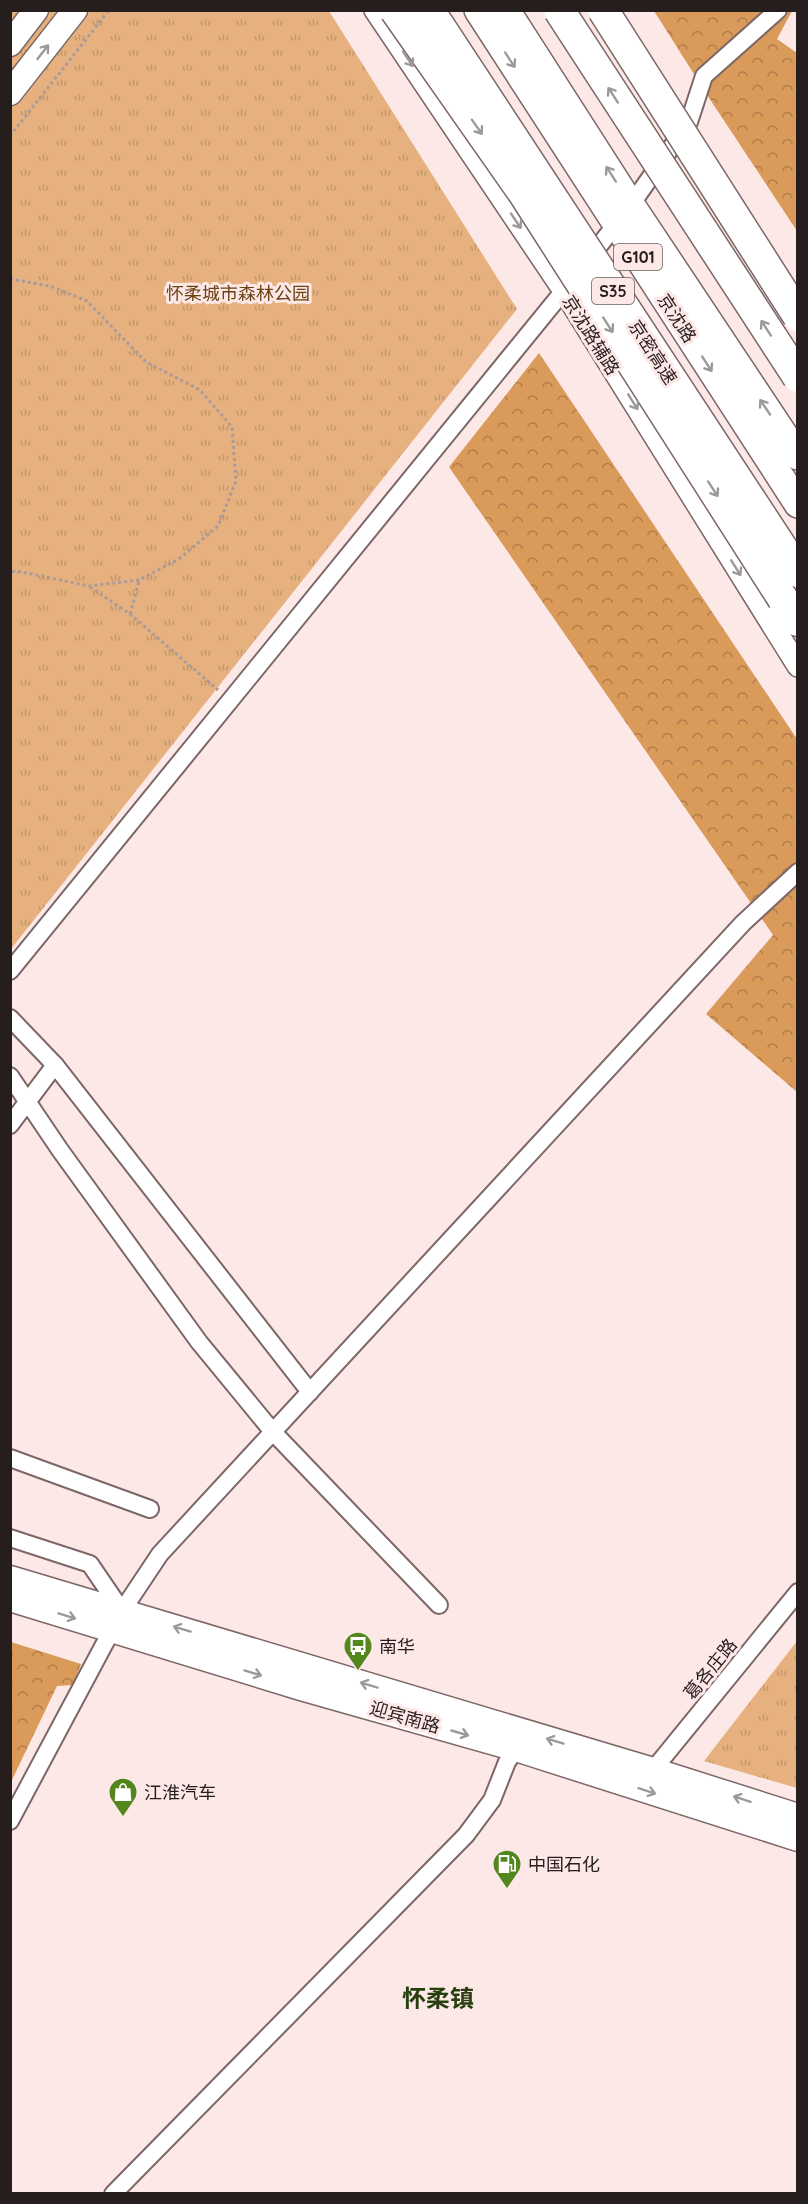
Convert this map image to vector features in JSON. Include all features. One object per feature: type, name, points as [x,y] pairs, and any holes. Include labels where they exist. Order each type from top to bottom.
[{"type":"highway","points":[[395,10],[524,194],[790,610]]},
{"type":"highway","name":"京密高速","points":[[429,10],[798,572]]},
{"type":"highway","name":"京沈路","points":[[478,10],[798,456]]},
{"type":"highway","name":"京沈路","points":[[506,10],[624,215],[798,504]]},
{"type":"highway","points":[[559,10],[798,377]]},
{"type":"highway","points":[[603,10],[798,316]]},
{"type":"main road","points":[[10,44],[36,10]]},
{"type":"main road","points":[[10,93],[75,10]]},
{"type":"main road","name":"迎宾南路","points":[[10,1578],[301,1688],[516,1749],[798,1839]]},
{"type":"main road","name":"迎宾南路","points":[[10,1599],[117,1620],[652,1770],[798,1816]]},
{"type":"street","name":"京沈路辅路","points":[[375,10],[564,291],[798,666]]},
{"type":"street","points":[[621,10],[798,295]]},
{"type":"street","points":[[10,971],[624,215],[690,122],[705,76],[778,10]]},
{"type":"street","points":[[10,1821],[117,1620],[160,1554],[743,923],[798,872]]},
{"type":"street","points":[[10,1018],[55,1065],[310,1392]]},
{"type":"street","points":[[10,1125],[55,1065]]},
{"type":"street","points":[[10,1076],[60,1150],[199,1342],[273,1432],[439,1605]]},
{"type":"street","points":[[10,1458],[150,1509]]},
{"type":"street","points":[[10,1538],[90,1564],[117,1620]]},
{"type":"street","name":"葛各庄路","points":[[652,1770],[798,1592]]},
{"type":"street","points":[[113,2193],[466,1836],[492,1800],[507,1762],[516,1749]]},
{"type":"path","points":[[10,136],[109,10]]},
{"type":"path","points":[[10,279],[50,286],[87,301],[146,362],[200,390],[232,427],[236,481],[218,526],[179,559],[139,580],[89,586],[16,572],[10,573]]},
{"type":"path","points":[[130,614],[139,580]]},
{"type":"path","points":[[89,586],[130,614],[216,688],[228,703]]},
{"type":"green space","name":"怀柔城市森林公园","points":[[11,11],[329,11],[517,309],[11,949]]},
{"type":"green space","points":[[654,11],[792,11],[777,39],[797,53],[797,231],[713,104]]},
{"type":"green space","points":[[539,353],[797,739],[797,1092],[706,1014],[773,935],[449,467]]},
{"type":"green space","points":[[797,1641],[797,1788],[704,1761]]},
{"type":"green space","points":[[11,1642],[81,1664],[73,1685],[57,1686],[11,1782]]},
{"type":"place","name":"南华","points":[[358,1672]]},
{"type":"place","name":"江淮汽车","points":[[123,1818]]},
{"type":"place","name":"中国石化","points":[[507,1890]]},
{"type":"district","name":"怀柔镇","points":[[438,1998]]}]
